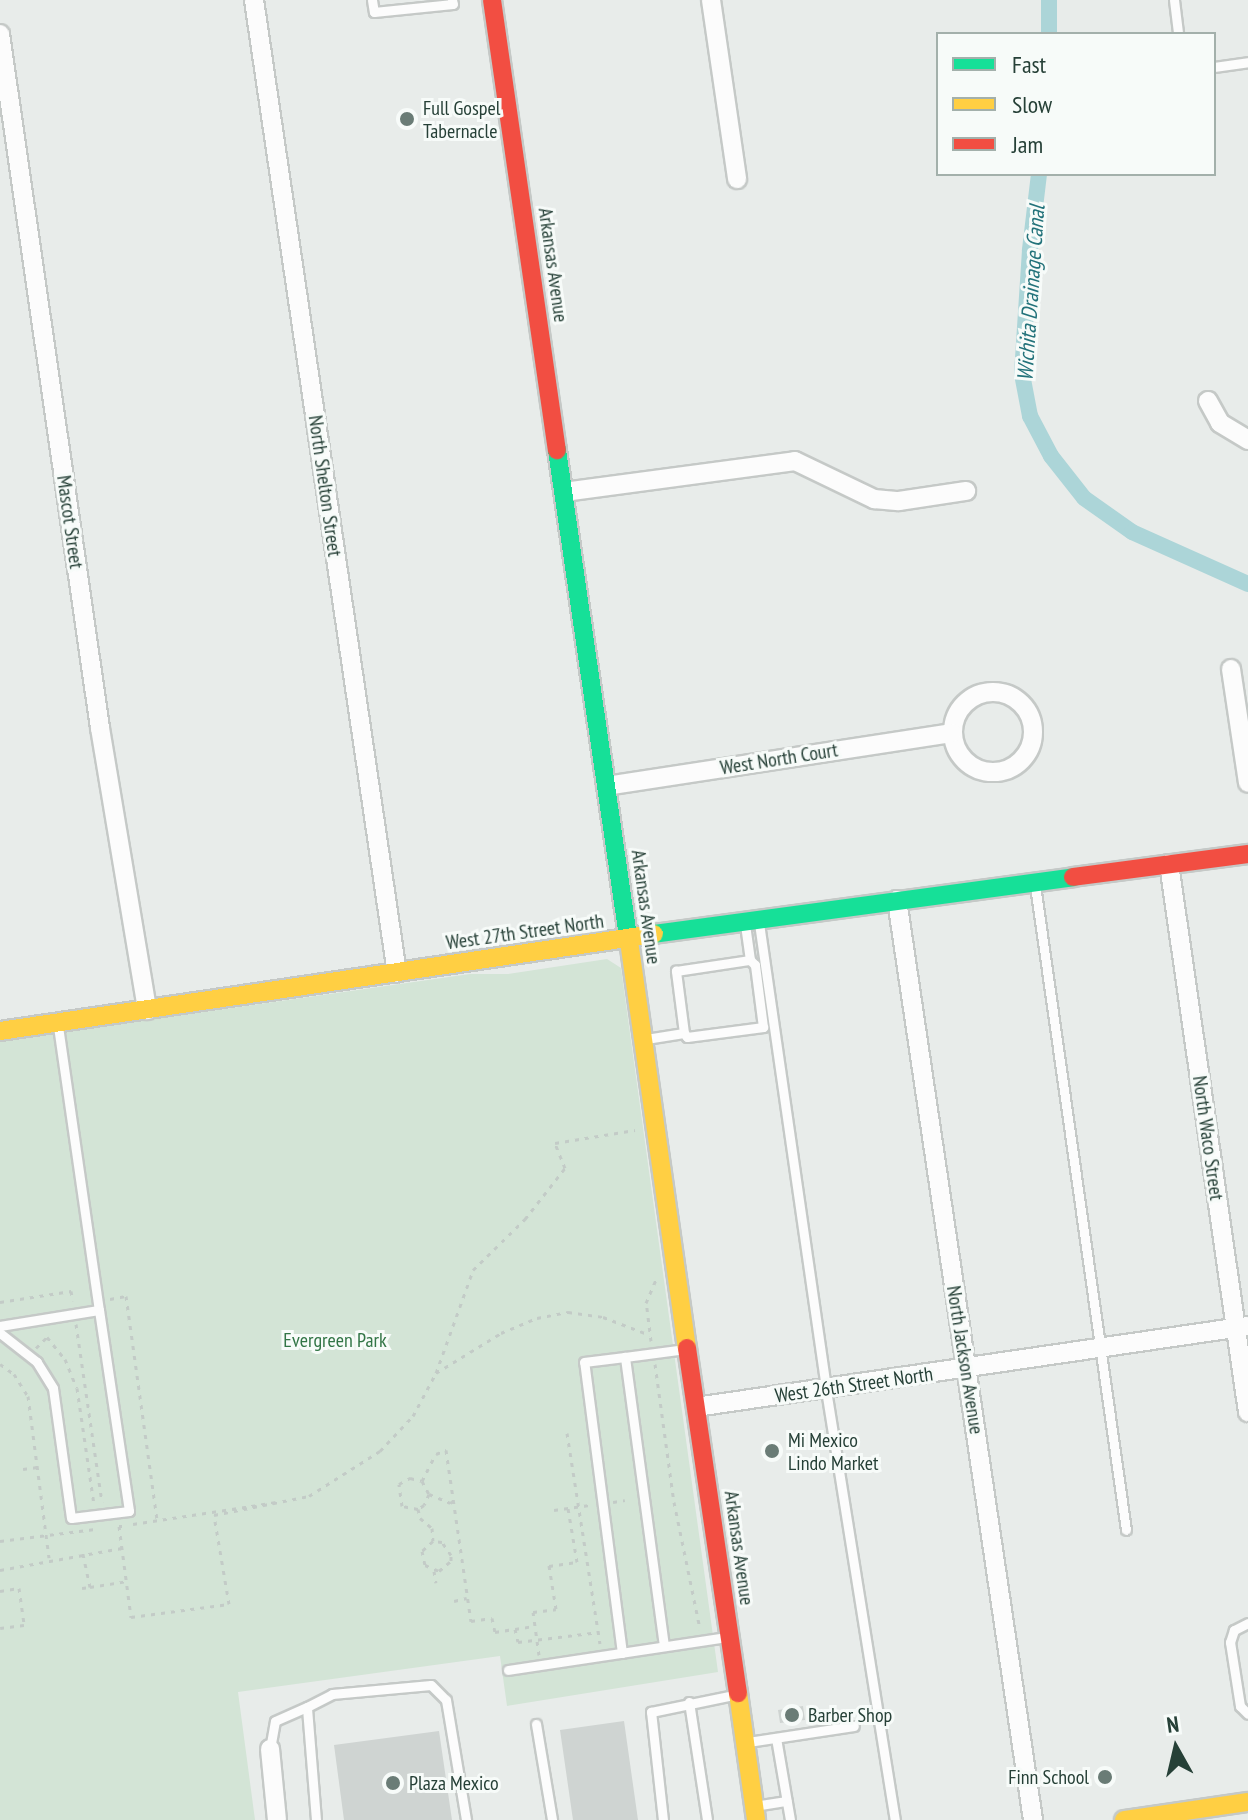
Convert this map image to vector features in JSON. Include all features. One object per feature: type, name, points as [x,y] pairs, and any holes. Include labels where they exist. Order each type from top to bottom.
[{"type":"street","name":"North Shelton Street","points":[[254,0],[397,973]]},
{"type":"street","name":"Arkansas Avenue","points":[[492,0],[755,1813]]},
{"type":"street","points":[[711,0],[737,179]]},
{"type":"street","name":"Mascot Street","points":[[0,34],[100,728],[147,1010]]},
{"type":"street","points":[[1208,401],[1220,423],[1248,440]]},
{"type":"street","points":[[564,492],[777,461],[795,461],[874,499],[899,501],[966,491]]},
{"type":"street","points":[[1231,669],[1248,783]]},
{"type":"street","points":[[993,692],[1005,694],[1025,709],[1033,735],[1022,759],[1012,768],[985,772],[962,758],[952,733],[954,720],[969,700],[993,692]]},
{"type":"street","name":"West North Court","points":[[606,786],[952,733]]},
{"type":"street","name":"West 27th Street North","points":[[0,1031],[752,920],[1248,854]]},
{"type":"street","name":"North Waco Street","points":[[1169,864],[1242,1327],[1248,1412]]},
{"type":"street","name":"North Jackson Avenue","points":[[897,900],[1033,1820]]},
{"type":"street","name":"West 26th Street North","points":[[696,1407],[1242,1327]]},
{"type":"street","points":[[270,1749],[277,1820]]},
{"type":"street","points":[[1124,1820],[1240,1809]]},
{"type":"lane","points":[[372,0],[374,12],[453,4],[452,0]]},
{"type":"lane","points":[[1174,0],[1178,32]]},
{"type":"lane","points":[[1216,67],[1248,62]]},
{"type":"lane","points":[[1034,882],[1126,1530]]},
{"type":"lane","points":[[750,960],[676,971],[687,1037],[763,1027],[755,965],[750,960],[752,920]]},
{"type":"lane","points":[[752,920],[895,1820]]},
{"type":"lane","points":[[0,1333],[29,1355],[53,1388],[71,1518],[129,1511],[57,1023]]},
{"type":"lane","points":[[643,1040],[684,1033]]},
{"type":"lane","points":[[0,1326],[99,1310]]},
{"type":"lane","points":[[622,1653],[584,1362],[688,1349]]},
{"type":"lane","points":[[625,1357],[664,1646]]},
{"type":"lane","points":[[1248,1623],[1234,1630],[1230,1642],[1240,1706],[1248,1714]]},
{"type":"lane","points":[[508,1670],[729,1636]]},
{"type":"lane","points":[[270,1749],[275,1721],[332,1694],[431,1685],[446,1700],[466,1820]]},
{"type":"lane","points":[[663,1820],[651,1712],[738,1694]]},
{"type":"lane","points":[[689,1702],[707,1820]]},
{"type":"lane","points":[[307,1707],[316,1820]]},
{"type":"lane","points":[[536,1724],[552,1820]]},
{"type":"lane","points":[[744,1742],[854,1726]]},
{"type":"lane","points":[[776,1738],[790,1820]]},
{"type":"lane","points":[[755,1813],[787,1801]]},
{"type":"path","points":[[276,1502],[119,1526],[131,1617],[229,1604],[214,1515],[309,1496],[380,1451],[413,1416],[436,1373],[473,1270],[525,1219],[565,1168],[555,1143],[635,1132]]},
{"type":"path","points":[[657,1276],[646,1303],[674,1502],[702,1640]]},
{"type":"path","points":[[0,1302],[71,1291],[102,1502]]},
{"type":"path","points":[[110,1299],[126,1296],[157,1520]]},
{"type":"path","points":[[436,1373],[501,1333],[537,1318],[568,1312],[603,1317],[650,1335]]},
{"type":"path","points":[[29,1355],[47,1337],[65,1359],[77,1388],[94,1504]]},
{"type":"path","points":[[0,1364],[14,1374],[28,1396],[49,1558]]},
{"type":"path","points":[[567,1433],[602,1656]]},
{"type":"path","points":[[422,1481],[436,1454],[446,1450],[471,1621],[492,1618],[495,1632],[535,1626]]},
{"type":"path","points":[[23,1469],[38,1467]]},
{"type":"path","points":[[429,1494],[424,1505],[418,1509],[402,1506],[399,1484],[410,1478],[422,1481],[429,1494],[450,1503],[454,1501]]},
{"type":"path","points":[[539,1656],[533,1612],[556,1609],[549,1566],[577,1562],[568,1508]]},
{"type":"path","points":[[418,1509],[420,1518],[432,1528],[433,1541]]},
{"type":"path","points":[[0,1541],[104,1528]]},
{"type":"path","points":[[434,1571],[447,1565],[450,1554],[442,1542],[433,1541],[425,1545],[422,1556],[425,1565],[434,1571],[436,1583]]},
{"type":"path","points":[[0,1570],[49,1558],[122,1548]]},
{"type":"path","points":[[450,1554],[461,1552]]},
{"type":"path","points":[[83,1553],[90,1587]]},
{"type":"path","points":[[82,1588],[126,1581]]},
{"type":"path","points":[[0,1591],[19,1588],[24,1625],[0,1628]]},
{"type":"path","points":[[454,1601],[467,1598]]},
{"type":"path","points":[[515,1629],[518,1642],[599,1632]]},
{"type":"green space","name":"Evergreen Park","points":[[607,959],[621,968],[718,1672],[507,1706],[500,1656],[238,1692],[255,1820],[0,1820],[0,1041],[470,974],[508,974]]},
{"type":"building","name":"Barber Shop","points":[[803,1706],[805,1720],[780,1723],[778,1710]]},
{"type":"building","points":[[624,1721],[638,1820],[573,1820],[560,1730]]},
{"type":"building","name":"Plaza Mexico","points":[[439,1731],[452,1820],[344,1820],[334,1745]]},
{"type":"waterway","name":"Wichita Drainage Canal","points":[[1049,0],[1049,32]]},
{"type":"waterway","name":"Wichita Drainage Canal","points":[[1039,176],[1030,250],[1022,374],[1030,416],[1051,456],[1084,498],[1132,532],[1248,584]]},
{"type":"traffic: fast","points":[[557,450],[629,941]]},
{"type":"traffic: fast","points":[[654,934],[1073,877]]},
{"type":"traffic: slow","points":[[0,1031],[654,934]]},
{"type":"traffic: slow","points":[[629,941],[687,1348]]},
{"type":"traffic: slow","points":[[738,1693],[756,1820]]},
{"type":"traffic: slow","points":[[1124,1820],[1248,1802]]},
{"type":"traffic: jam","points":[[492,0],[557,450]]},
{"type":"traffic: jam","points":[[1073,877],[1248,854]]},
{"type":"traffic: jam","points":[[687,1348],[738,1693]]},
{"type":"place","name":"Full Gospel Tabernacle","points":[[407,119]]},
{"type":"place","name":"Mi Mexico Lindo Market","points":[[772,1451]]},
{"type":"place","name":"Barber Shop","points":[[792,1715]]},
{"type":"place","name":"Finn School","points":[[1105,1777]]},
{"type":"place","name":"Plaza Mexico","points":[[393,1783]]}]
